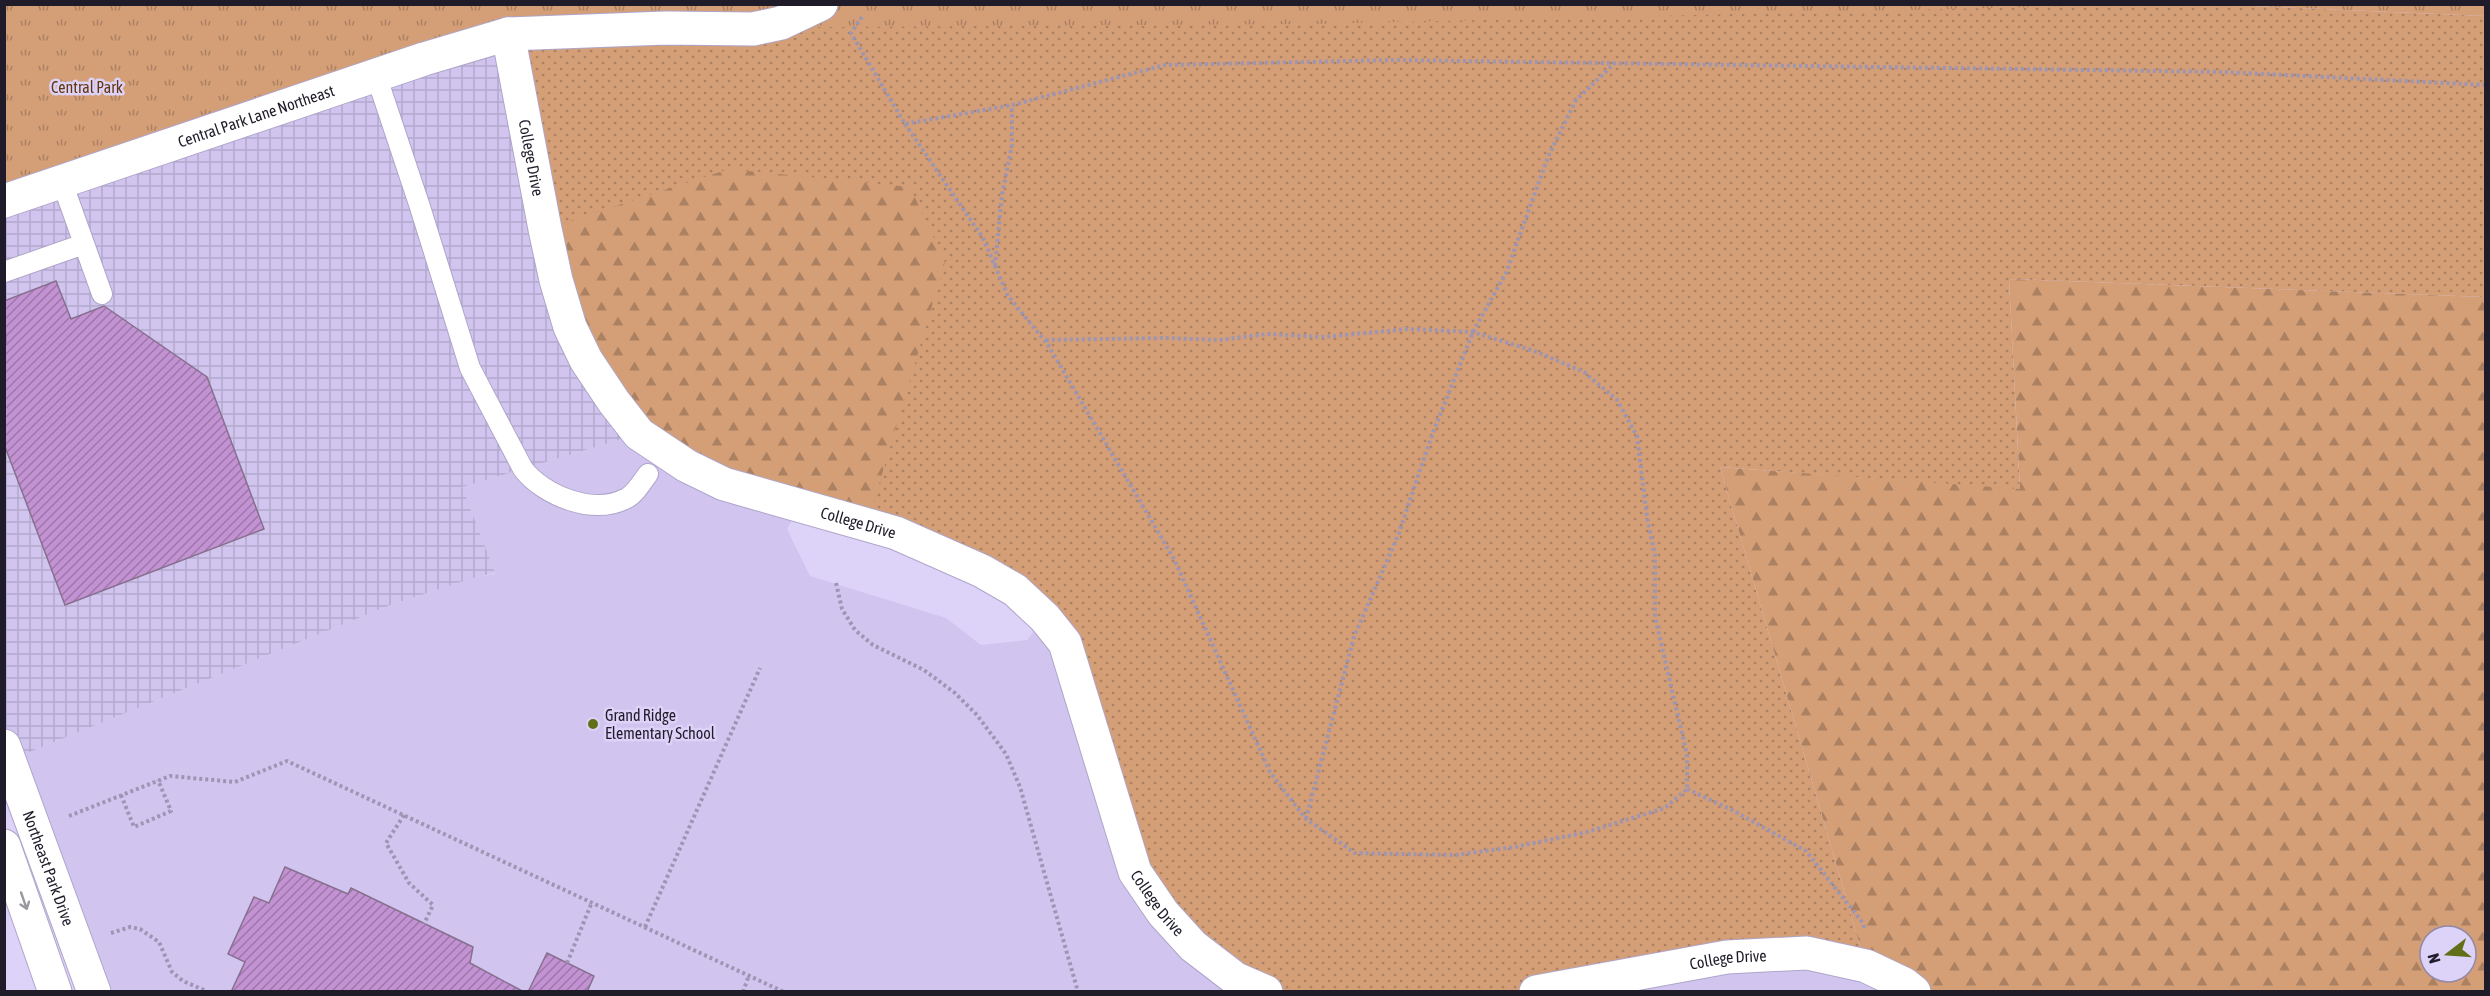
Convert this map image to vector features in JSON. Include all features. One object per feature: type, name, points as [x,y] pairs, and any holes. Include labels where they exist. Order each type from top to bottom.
[{"type":"street","name":"Central Park Lane Northeast","points":[[4,201],[376,75],[508,34],[666,28],[753,29],[781,23],[822,4]]},
{"type":"street","name":"College Drive","points":[[508,34],[556,280],[570,327],[586,360],[639,434],[687,466],[724,484],[896,533],[982,571],[1015,590],[1045,618],[1065,643],[1135,872],[1163,913],[1193,946],[1236,979],[1266,992]]},
{"type":"street","name":"Northeast Park Drive","points":[[4,746],[94,992]]},
{"type":"street","points":[[4,846],[56,992]]},
{"type":"street","name":"College Drive","points":[[1536,992],[1727,957],[1807,953],[1866,966],[1904,984],[1914,992]]},
{"type":"lane","points":[[376,75],[470,369],[523,469],[533,482],[551,491],[579,502],[598,506],[614,505],[630,497],[648,474]]},
{"type":"lane","points":[[62,182],[102,294]]},
{"type":"lane","points":[[4,272],[84,244]]},
{"type":"path","points":[[862,17],[851,33],[905,124],[983,238],[1008,296],[1044,340],[1174,559],[1270,772],[1306,819],[1355,853],[1455,855],[1515,847],[1587,832],[1665,808],[1687,789],[1687,755],[1655,617],[1655,555],[1647,517],[1637,436],[1617,400],[1584,372],[1537,352],[1473,332],[1408,329],[1324,337],[1266,334],[1219,340],[1044,340]]},
{"type":"path","points":[[905,124],[1012,105],[1165,65],[1394,60],[2224,72],[2486,85]]},
{"type":"path","points":[[1306,819],[1354,638],[1399,533],[1432,435],[1473,332],[1506,273],[1548,157],[1576,100],[1615,63]]},
{"type":"path","points":[[995,267],[1002,195],[1012,145],[1012,105]]},
{"type":"path","points":[[836,583],[842,609],[855,630],[873,645],[924,670],[955,693],[977,715],[1006,754],[1020,787],[1078,992]]},
{"type":"path","points":[[645,927],[760,668]]},
{"type":"path","points":[[69,816],[170,776],[235,782],[287,761],[784,992]]},
{"type":"path","points":[[122,795],[134,827],[171,811],[158,780]]},
{"type":"path","points":[[1687,789],[1806,851],[1863,923],[1866,933]]},
{"type":"path","points":[[404,815],[386,843],[409,883],[433,905],[424,924]]},
{"type":"path","points":[[567,963],[592,902]]},
{"type":"path","points":[[111,933],[130,927],[140,929],[159,942],[172,972],[183,981],[206,991]]},
{"type":"path","points":[[743,992],[749,975]]},
{"type":"shaded area","points":[[508,34],[639,434],[462,487],[495,573],[393,604],[10,760],[5,746],[5,202]]},
{"type":"shaded area","name":"Grand Ridge Elementary School","points":[[639,434],[800,507],[787,529],[810,576],[946,618],[981,645],[1027,640],[1045,618],[1266,991],[94,991],[10,760],[393,604],[476,577],[495,574],[461,487]]},
{"type":"shaded area","points":[[1807,953],[1914,992],[1536,992]]},
{"type":"green space","points":[[2123,4],[2227,5],[2485,16],[2485,297],[2009,279],[2020,490],[1720,467],[1866,966],[1807,953],[1536,991],[1266,991],[1163,913],[1045,618],[896,533],[545,229],[508,34],[781,23]]},
{"type":"green space","points":[[2227,4],[2485,4],[2485,16],[2227,5]]},
{"type":"green space","name":"Central Park","points":[[4,5],[2123,5],[1309,24],[666,28],[508,34],[5,203]]},
{"type":"green space","points":[[729,169],[910,187],[945,262],[867,525],[724,484],[614,402],[545,229]]},
{"type":"green space","points":[[2009,279],[2485,297],[2485,991],[1914,992],[1866,966],[1720,467],[2020,489]]},
{"type":"building","points":[[56,281],[71,319],[104,306],[207,377],[264,529],[65,605],[4,444],[4,342],[6,342],[4,301]]},
{"type":"building","points":[[285,867],[348,894],[351,888],[473,947],[470,963],[524,992],[231,992],[245,962],[228,954],[254,897],[269,903]]},
{"type":"building","points":[[547,953],[594,976],[587,992],[528,992]]},
{"type":"place","name":"Grand Ridge Elementary School","points":[[593,724]]}]
